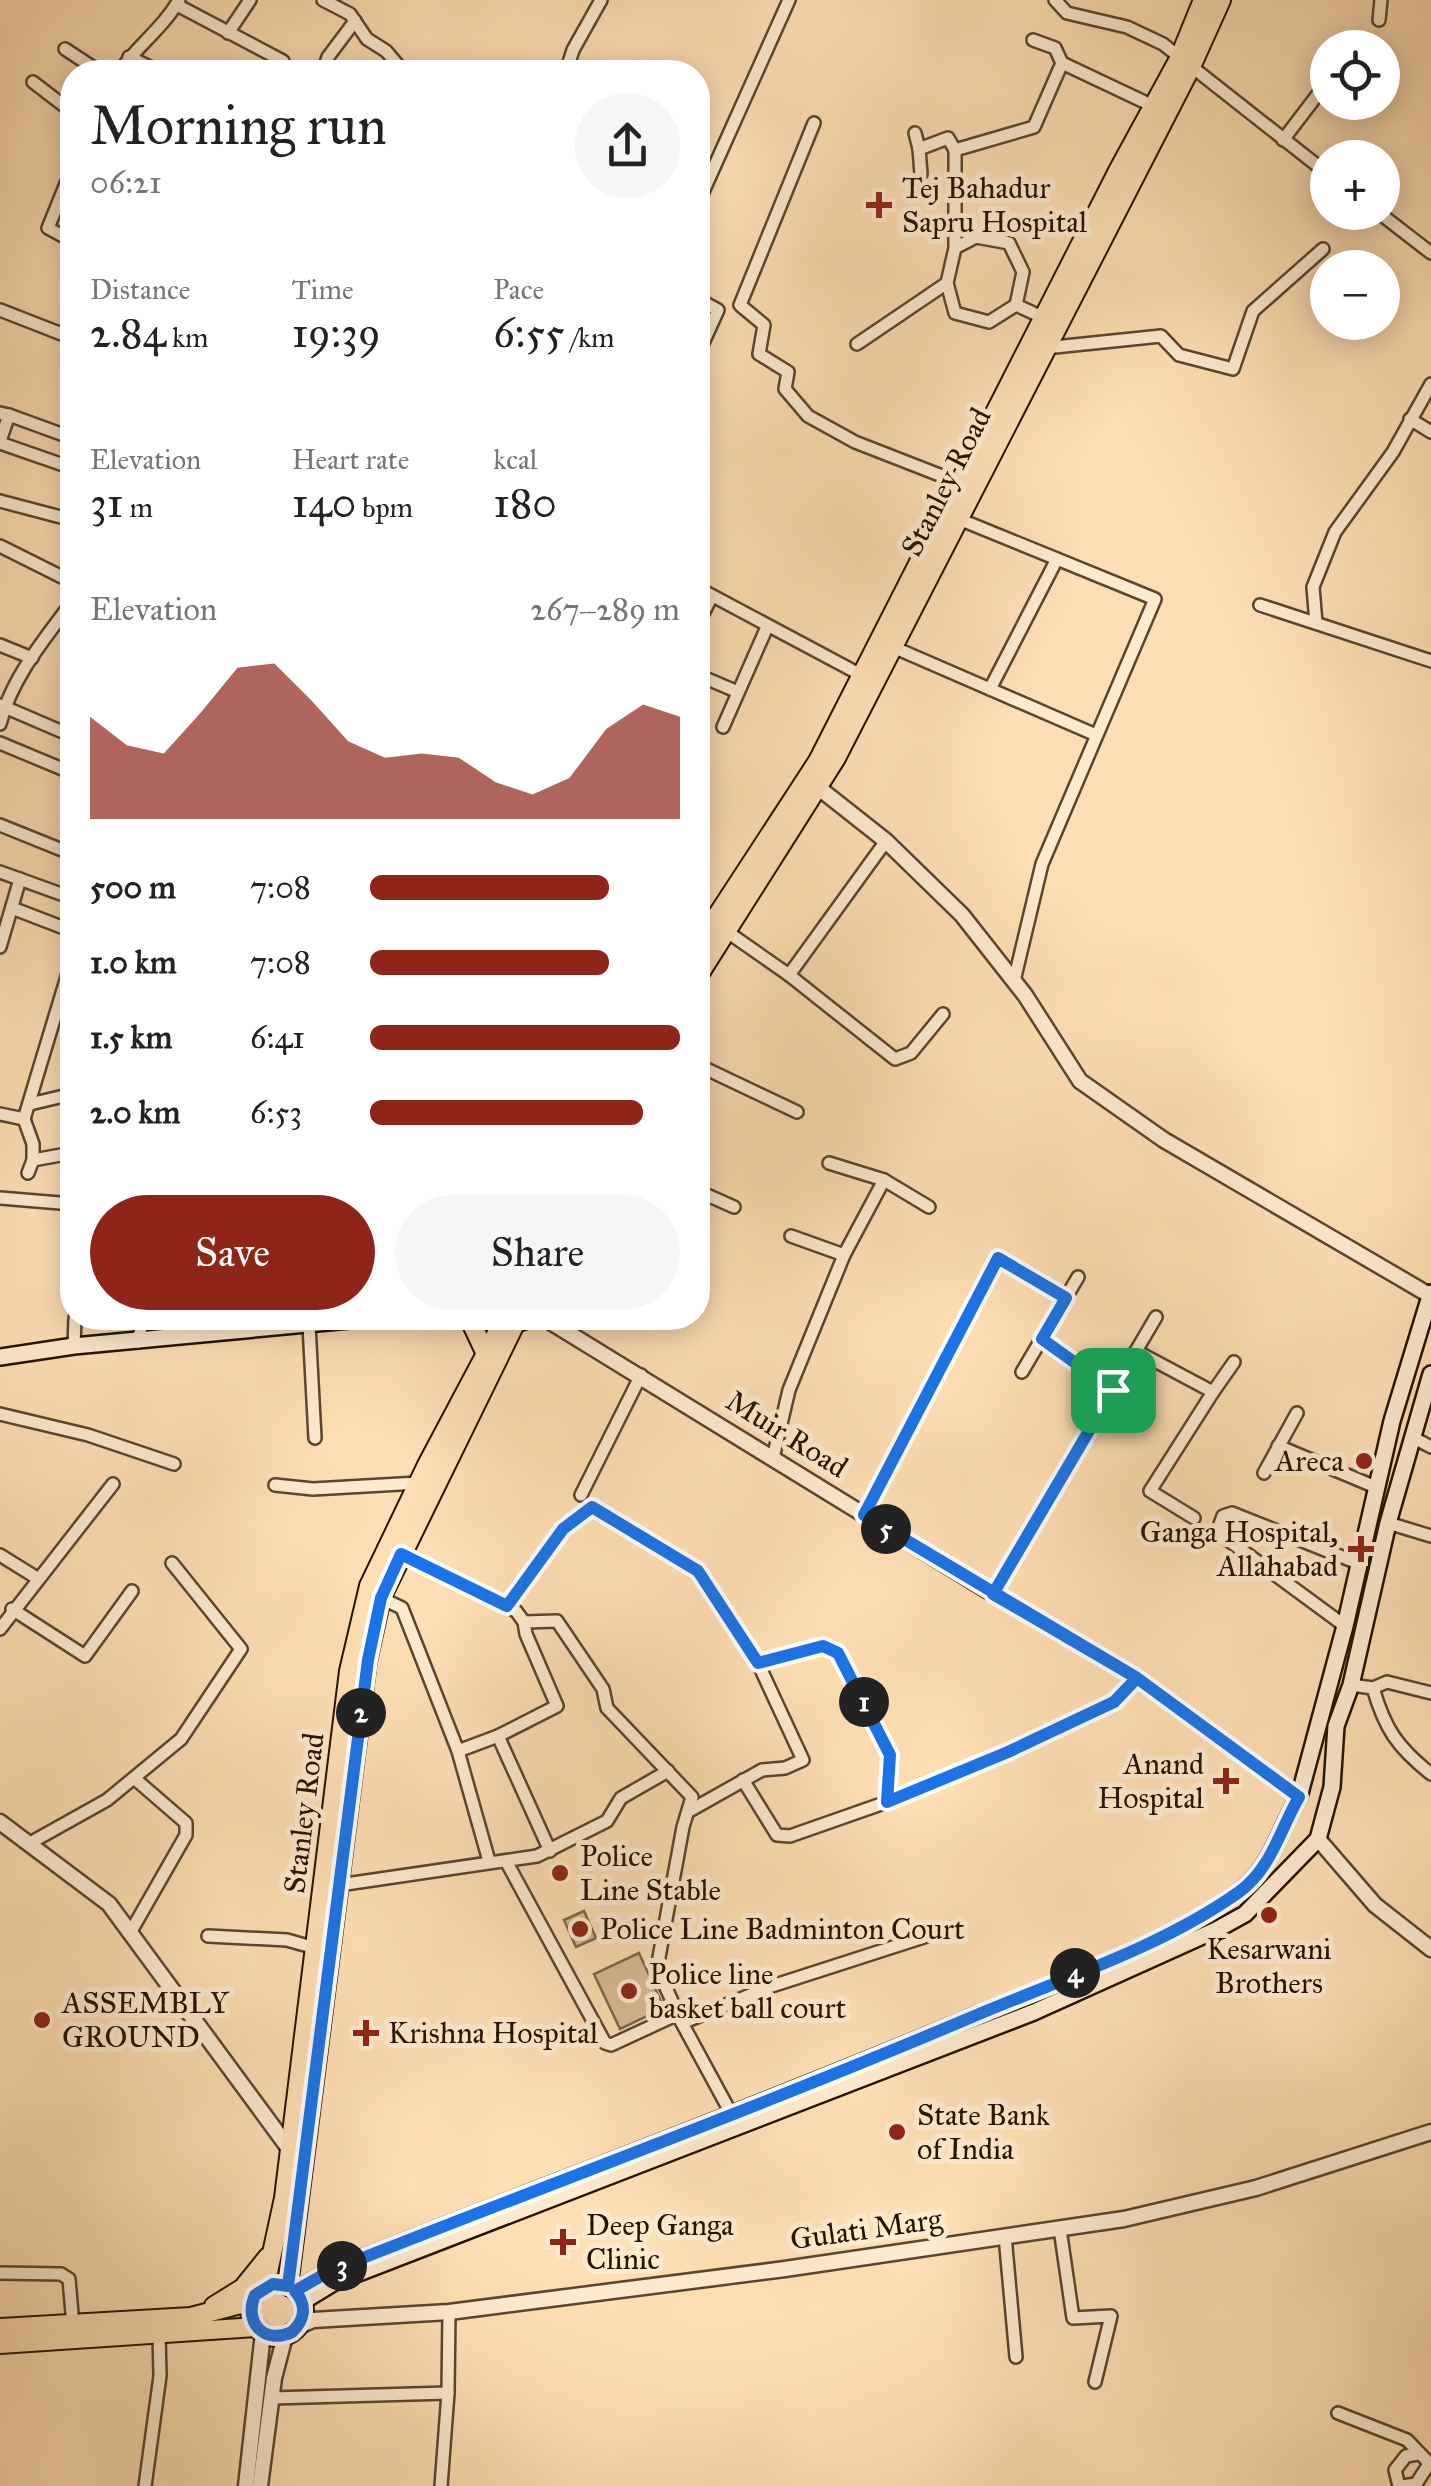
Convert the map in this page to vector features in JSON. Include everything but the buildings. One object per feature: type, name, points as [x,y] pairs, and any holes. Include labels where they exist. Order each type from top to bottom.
[{"type":"main road","name":"Stanley Road","points":[[710,957],[893,647],[952,516],[960,483],[1153,106],[1185,64],[1202,0]]},
{"type":"main road","name":"Stanley Road","points":[[710,928],[813,784],[863,676],[1045,348],[1185,64],[1221,0]]},
{"type":"main road","points":[[295,2293],[330,2271],[733,2116],[1169,1934],[1242,1890],[1276,1849],[1301,1790],[1345,1626],[1392,1421],[1430,1295]]},
{"type":"main road","points":[[0,1357],[138,1342],[204,1330]]},
{"type":"main road","points":[[475,1330],[486,1354]]},
{"type":"main road","name":"Stanley Road","points":[[265,2286],[290,2150],[354,1636],[369,1586],[418,1483],[486,1354],[505,1330]]},
{"type":"main road","name":"Stanley Road","points":[[295,2293],[340,1886],[368,1660],[381,1598],[509,1330]]},
{"type":"main road","points":[[0,2328],[191,2317],[252,2301],[265,2286],[295,2293],[333,2283],[1034,2012],[1245,1914],[1314,1843],[1328,1800],[1336,1726],[1351,1684],[1388,1523],[1431,1374]]},
{"type":"main road","points":[[1301,1790],[1326,1788],[1328,1800]]},
{"type":"main road","points":[[1280,1836],[1286,1848],[1314,1843]]},
{"type":"main road","points":[[191,2317],[243,2288],[275,2245]]},
{"type":"main road","points":[[0,2344],[292,2331],[304,2314],[295,2293]]},
{"type":"main road","points":[[252,2301],[252,2319],[259,2330]]},
{"type":"street","points":[[228,34],[250,0]]},
{"type":"street","points":[[323,0],[350,14],[367,39],[394,60]]},
{"type":"street","points":[[570,60],[600,0]]},
{"type":"street","points":[[710,176],[789,0]]},
{"type":"street","points":[[1055,0],[1163,44],[1310,160]]},
{"type":"street","points":[[1378,20],[1381,0]]},
{"type":"street","points":[[127,60],[158,31],[178,2],[228,34],[283,60]]},
{"type":"street","points":[[327,60],[355,21]]},
{"type":"street","points":[[1033,40],[1055,48],[1062,64],[1153,106]]},
{"type":"street","points":[[65,49],[82,60]]},
{"type":"street","points":[[129,57],[135,60]]},
{"type":"street","points":[[955,150],[1034,128],[1062,64]]},
{"type":"street","points":[[33,82],[60,103]]},
{"type":"street","points":[[1283,140],[1310,105]]},
{"type":"street","points":[[814,124],[740,305],[764,324],[760,354],[788,372],[785,389],[808,416],[855,442],[960,483]]},
{"type":"street","points":[[915,134],[920,174]]},
{"type":"street","points":[[919,149],[948,138],[955,150],[956,248],[947,283],[955,313],[989,322],[1016,305],[1022,272],[1009,243],[976,238],[956,248]]},
{"type":"street","points":[[60,206],[48,228],[60,235]]},
{"type":"street","points":[[1400,229],[1431,252]]},
{"type":"street","points":[[1045,348],[1161,336],[1180,355],[1233,369],[1252,310],[1324,249]]},
{"type":"street","points":[[856,344],[947,283]]},
{"type":"street","points":[[710,305],[718,310],[710,328]]},
{"type":"street","points":[[1016,305],[1044,318]]},
{"type":"street","points":[[0,310],[60,333]]},
{"type":"street","points":[[1316,623],[1312,587],[1335,532],[1392,452],[1431,384]]},
{"type":"street","points":[[60,434],[5,414],[0,442],[60,464]]},
{"type":"street","points":[[1410,419],[1431,432]]},
{"type":"street","points":[[0,501],[60,517]]},
{"type":"street","points":[[952,516],[1155,599],[1042,864],[1014,981]]},
{"type":"street","points":[[0,546],[60,576]]},
{"type":"street","points":[[990,689],[1056,560]]},
{"type":"street","points":[[711,598],[863,676]]},
{"type":"street","points":[[1260,605],[1431,661]]},
{"type":"street","points":[[0,724],[2,706],[60,619]]},
{"type":"street","points":[[723,727],[767,627]]},
{"type":"street","points":[[0,645],[32,658]]},
{"type":"street","points":[[893,647],[1096,735]]},
{"type":"street","points":[[710,680],[738,692]]},
{"type":"street","points":[[2,706],[60,731]]},
{"type":"street","points":[[0,742],[60,768]]},
{"type":"street","points":[[813,784],[886,840],[962,915],[1014,981],[1080,1081],[1164,1140],[1430,1295]]},
{"type":"street","points":[[0,825],[60,849]]},
{"type":"street","points":[[789,975],[886,840]]},
{"type":"street","points":[[0,872],[60,894]]},
{"type":"street","points":[[0,947],[20,879]]},
{"type":"street","points":[[12,908],[60,927]]},
{"type":"street","points":[[726,931],[789,975],[895,1060],[911,1054],[943,1014]]},
{"type":"street","points":[[28,1173],[32,1144],[24,1118],[60,1002]]},
{"type":"street","points":[[56,1016],[60,1017]]},
{"type":"street","points":[[710,1070],[797,1112]]},
{"type":"street","points":[[30,1104],[60,1097]]},
{"type":"street","points":[[0,1114],[24,1118]]},
{"type":"street","points":[[32,1160],[60,1155]]},
{"type":"street","points":[[829,1163],[884,1180],[929,1207]]},
{"type":"street","points":[[774,1458],[788,1390],[844,1255],[884,1180]]},
{"type":"street","points":[[710,1196],[734,1207]]},
{"type":"street","points":[[0,1198],[60,1203]]},
{"type":"street","points":[[791,1236],[844,1255]]},
{"type":"street","points":[[864,1515],[998,1258],[1066,1298]]},
{"type":"street","points":[[1022,1372],[1078,1277]]},
{"type":"street","points":[[993,1594],[1156,1317]]},
{"type":"street","points":[[74,1346],[75,1330]]},
{"type":"street","points":[[138,1342],[140,1330]]},
{"type":"street","points":[[309,1330],[314,1438]]},
{"type":"street","name":"Muir Road","points":[[564,1330],[993,1594],[1137,1678],[1301,1790]]},
{"type":"street","points":[[1042,1339],[1113,1390]]},
{"type":"street","points":[[1136,1351],[1213,1392]]},
{"type":"street","points":[[1194,1518],[1150,1491],[1234,1362]]},
{"type":"street","points":[[581,1495],[641,1375]]},
{"type":"street","points":[[1264,1473],[1296,1413]]},
{"type":"street","points":[[0,1414],[88,1435],[174,1464]]},
{"type":"street","points":[[1412,1437],[1431,1447]]},
{"type":"street","points":[[1278,1446],[1378,1488]]},
{"type":"street","points":[[275,1484],[314,1489],[418,1483]]},
{"type":"street","points":[[0,1629],[113,1484]]},
{"type":"street","points":[[507,1606],[563,1529],[592,1507],[698,1571],[758,1663],[803,1760],[785,1768],[762,1770],[691,1810]]},
{"type":"street","points":[[1345,1626],[1224,1537],[1219,1526],[1224,1516],[1232,1513],[1360,1564]]},
{"type":"street","points":[[1388,1523],[1431,1536]]},
{"type":"street","points":[[401,1554],[516,1611],[557,1706],[458,1751]]},
{"type":"street","points":[[0,1555],[37,1578]]},
{"type":"street","points":[[30,1843],[107,1800],[180,1739],[241,1649],[172,1564]]},
{"type":"street","points":[[12,1609],[84,1656],[132,1590]]},
{"type":"street","points":[[381,1598],[402,1608],[458,1751],[489,1862]]},
{"type":"street","points":[[524,1622],[557,1621],[603,1690],[607,1708],[692,1797],[658,1968],[680,2019],[733,2116]]},
{"type":"street","points":[[758,1663],[823,1646],[838,1653],[890,1755],[887,1802]]},
{"type":"street","points":[[742,1780],[767,1821],[783,1838],[887,1802],[1008,1752],[1114,1702],[1137,1678]]},
{"type":"street","points":[[1351,1684],[1373,1688],[1387,1682],[1431,1693]]},
{"type":"street","points":[[1373,1688],[1384,1725],[1431,1774]]},
{"type":"street","points":[[498,1736],[550,1851]]},
{"type":"street","points":[[340,1886],[506,1862],[550,1851],[608,1820],[621,1798],[668,1771]]},
{"type":"street","points":[[130,1932],[186,1835],[186,1823],[134,1778]]},
{"type":"street","points":[[0,1822],[108,1904],[290,2150]]},
{"type":"street","points":[[1314,1843],[1375,1905],[1431,1950]]},
{"type":"street","points":[[506,1862],[604,2043],[618,2042],[772,1986],[952,1928]]},
{"type":"street","points":[[208,1936],[286,1940],[315,1948]]},
{"type":"street","name":"Gulati Marg","points":[[292,2331],[313,2320],[449,2312],[1124,2219],[1256,2188],[1431,2132]]},
{"type":"street","points":[[1060,2228],[1074,2318],[1111,2316],[1094,2382]]},
{"type":"street","points":[[1006,2236],[1016,2358]]},
{"type":"street","points":[[0,2273],[54,2272],[69,2280],[73,2325]]},
{"type":"street","points":[[442,2486],[449,2312]]},
{"type":"street","points":[[246,2486],[259,2330]]},
{"type":"street","points":[[260,2486],[272,2398],[292,2331]]},
{"type":"street","points":[[145,2486],[160,2376],[159,2334]]},
{"type":"street","points":[[272,2398],[448,2393]]},
{"type":"street","points":[[1338,2414],[1406,2440],[1430,2465],[1416,2484],[1400,2486],[1396,2470],[1406,2456],[1418,2454]]},
{"type":"shaded area","name":"Police Line Badminton Court","points":[[584,1911],[596,1938],[576,1947],[564,1920]]},
{"type":"shaded area","name":"Police line basket ball court","points":[[639,1953],[664,2008],[620,2029],[594,1974]]},
{"type":"place","name":"Tej Bahadur Sapru Hospital","points":[[879,205]]},
{"type":"place","name":"Areca","points":[[1364,1461]]},
{"type":"place","name":"Ganga Hospital, Allahabad","points":[[1361,1549]]},
{"type":"place","name":"Anand Hospital","points":[[1226,1781]]},
{"type":"place","name":"Police Line Stable","points":[[560,1873]]},
{"type":"place","name":"Kesarwani Brothers","points":[[1269,1915]]},
{"type":"place","name":"Police Line Badminton Court","points":[[580,1929]]},
{"type":"place","name":"Police line basket ball court","points":[[629,1991]]},
{"type":"place","name":"ASSEMBLY GROUND","points":[[42,2020]]},
{"type":"place","name":"Krishna Hospital","points":[[366,2033]]},
{"type":"place","name":"State Bank of India","points":[[897,2132]]},
{"type":"place","name":"Deep Ganga Clinic","points":[[563,2242]]},
{"type":"route","points":[[1113,1390],[993,1594],[1065,1636],[1137,1678],[1114,1702],[1008,1752],[887,1802],[890,1755],[838,1653],[823,1646],[758,1663],[698,1571],[592,1507],[563,1529],[507,1606],[401,1554],[381,1598],[368,1660],[288,2286],[265,2286],[255,2295],[250,2310],[262,2333],[285,2336],[299,2326],[304,2314],[295,2291],[330,2271],[796,2091],[1169,1934],[1242,1890],[1276,1849],[1284,1822],[1299,1797],[1137,1678],[1065,1636],[993,1594],[864,1515],[998,1258],[1066,1298],[1042,1339],[1113,1390]]}]
